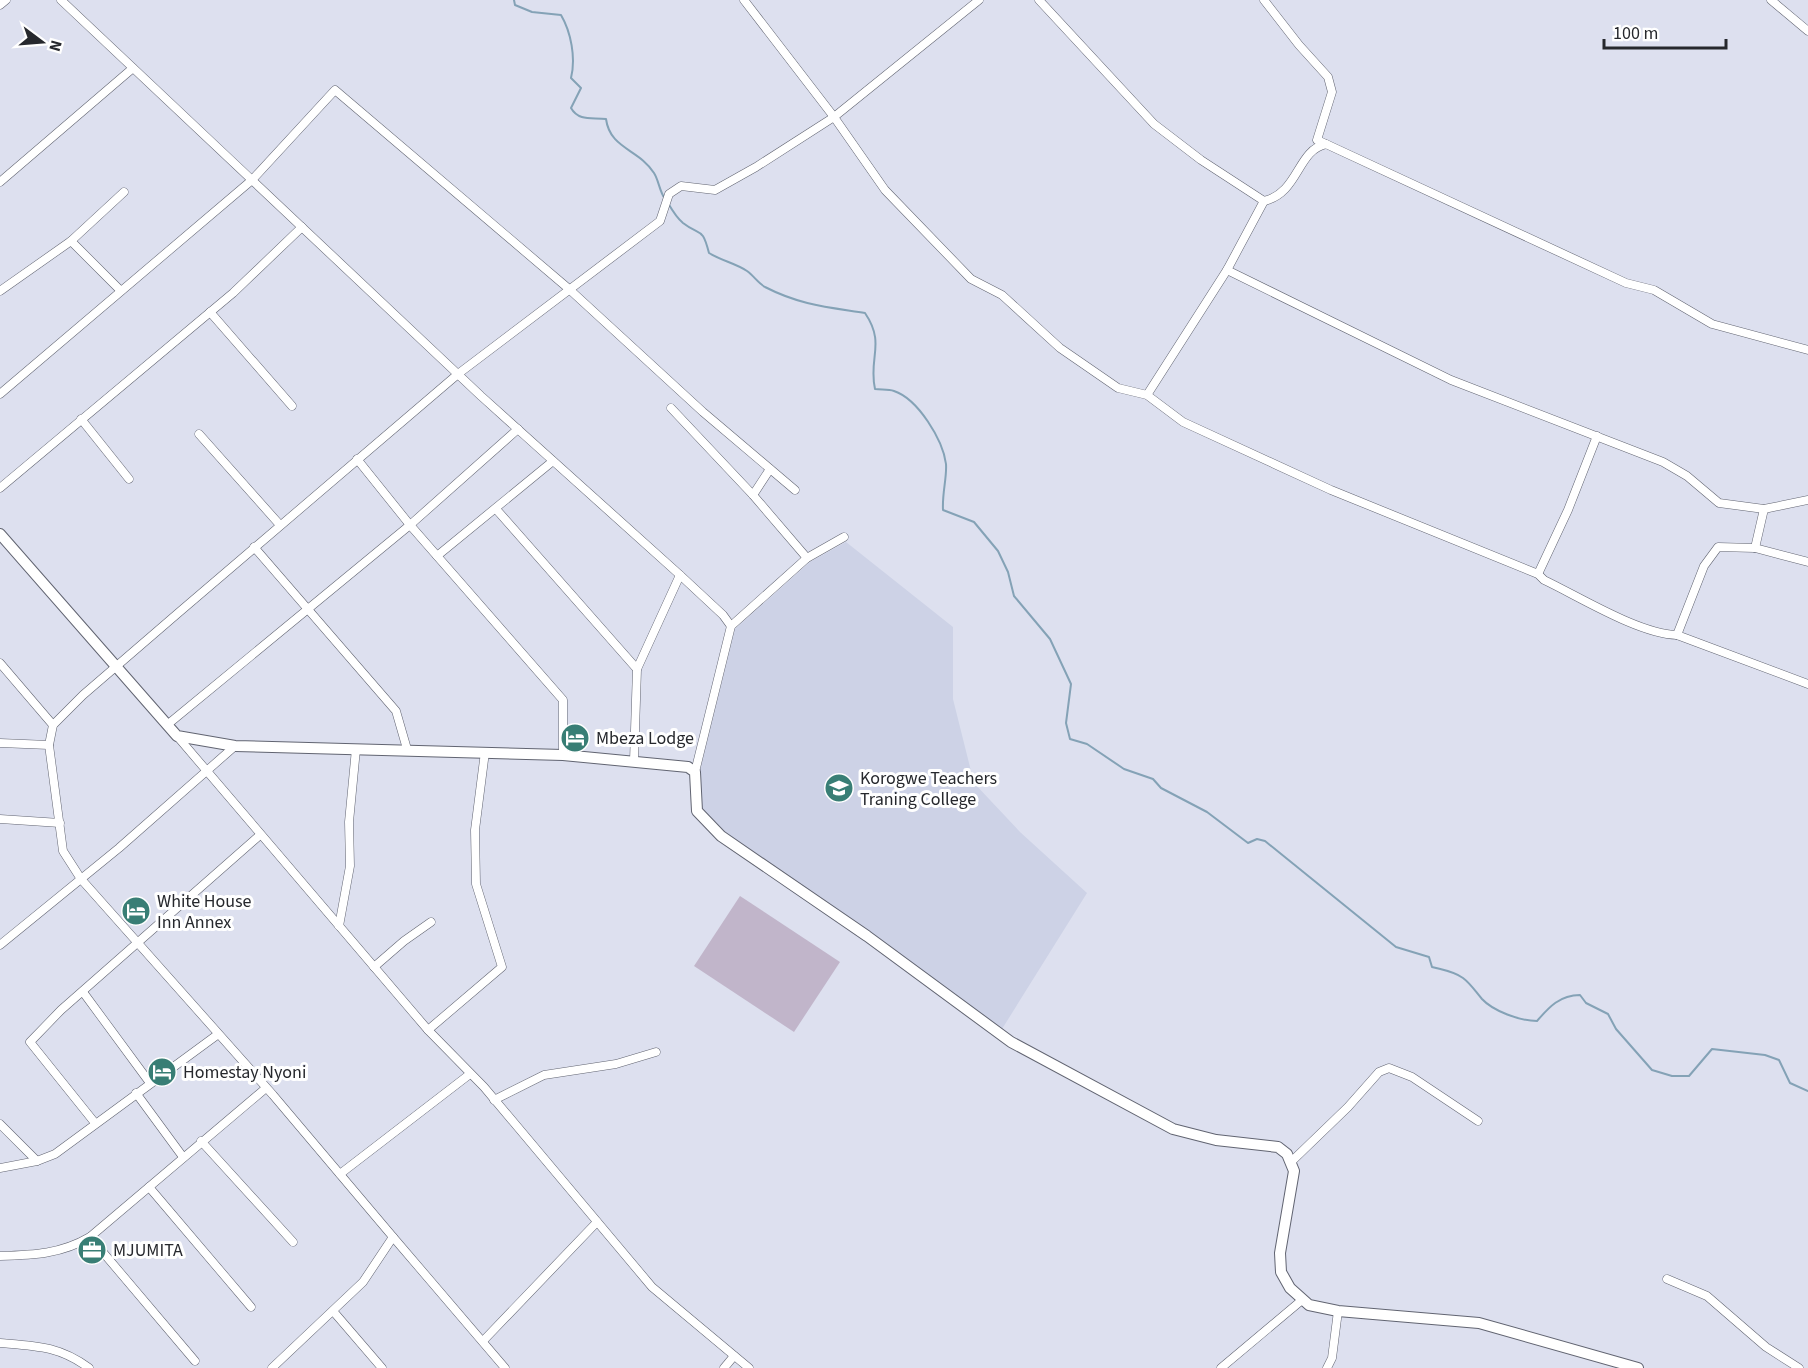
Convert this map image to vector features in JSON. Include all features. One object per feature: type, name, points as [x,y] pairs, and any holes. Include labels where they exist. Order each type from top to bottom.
[{"type":"street","points":[[0,5],[6,0]]},
{"type":"street","points":[[61,0],[518,429],[723,615],[731,626]]},
{"type":"street","points":[[744,0],[834,117],[885,190],[971,279],[1002,295],[1060,348],[1118,388],[1147,395],[1183,422],[1289,471],[1538,574],[1544,580],[1637,625],[1677,635],[1808,684]]},
{"type":"street","points":[[505,1368],[266,1088],[81,879],[63,851],[49,745],[53,725],[254,547],[459,374],[660,221],[669,194],[681,186],[715,190],[834,117],[979,0]]},
{"type":"street","points":[[1264,0],[1299,45],[1328,77],[1332,92],[1317,140],[1626,283],[1654,290],[1712,324],[1808,350]]},
{"type":"street","points":[[1771,0],[1808,31]]},
{"type":"street","points":[[1044,1],[1154,124],[1201,160],[1264,201],[1276,198],[1286,190],[1311,153],[1318,146],[1326,144]]},
{"type":"street","points":[[0,182],[133,68]]},
{"type":"street","points":[[0,394],[252,180],[335,90],[569,289],[703,412],[795,490]]},
{"type":"street","points":[[0,291],[71,241],[124,192]]},
{"type":"street","points":[[1147,395],[1227,270],[1264,201]]},
{"type":"street","points":[[0,488],[210,312],[302,227]]},
{"type":"street","points":[[71,241],[120,290]]},
{"type":"street","points":[[1227,270],[1450,380],[1663,462],[1687,476],[1719,503],[1764,509],[1808,500]]},
{"type":"street","points":[[210,312],[292,406]]},
{"type":"street","points":[[671,408],[753,495],[807,558]]},
{"type":"street","points":[[81,419],[129,478]]},
{"type":"street","points":[[167,725],[410,525],[518,429]]},
{"type":"street","points":[[199,434],[280,525]]},
{"type":"street","points":[[1538,574],[1568,510],[1597,436]]},
{"type":"street","points":[[357,459],[410,525],[563,700],[563,755]]},
{"type":"street","points":[[437,556],[553,461]]},
{"type":"street","points":[[753,495],[770,469]]},
{"type":"street","points":[[496,509],[637,669]]},
{"type":"street","points":[[1755,548],[1764,509]]},
{"type":"street","points":[[0,534],[177,736],[428,1030],[494,1100],[652,1287],[749,1368]]},
{"type":"street","points":[[844,537],[807,558],[731,626],[695,772],[698,811],[721,836],[867,936],[1011,1042],[1173,1129],[1216,1140],[1278,1147],[1292,1161],[1294,1171],[1280,1253],[1281,1272],[1290,1288],[1309,1305],[1338,1311],[1479,1323],[1638,1368]]},
{"type":"street","points":[[254,547],[396,711],[407,748]]},
{"type":"street","points":[[1677,635],[1704,566],[1718,547],[1755,548],[1808,562]]},
{"type":"street","points":[[634,761],[637,669],[680,575]]},
{"type":"street","points":[[0,663],[53,725]]},
{"type":"street","points":[[177,736],[235,746],[407,748],[563,755],[680,765],[695,772]]},
{"type":"street","points":[[0,743],[49,745]]},
{"type":"street","points":[[2,940],[81,879],[235,746]]},
{"type":"street","points":[[339,926],[350,866],[349,822],[356,748]]},
{"type":"street","points":[[428,1030],[502,967],[476,884],[475,830],[485,752]]},
{"type":"street","points":[[0,819],[60,823]]},
{"type":"street","points":[[95,1123],[30,1041],[61,1010],[260,835]]},
{"type":"street","points":[[374,967],[404,940],[431,922]]},
{"type":"street","points":[[83,992],[150,1083]]},
{"type":"street","points":[[0,1168],[37,1161],[55,1154],[217,1035]]},
{"type":"street","points":[[494,1100],[544,1075],[616,1064],[656,1052]]},
{"type":"street","points":[[1292,1161],[1348,1107],[1379,1072],[1389,1068],[1412,1077],[1478,1121]]},
{"type":"street","points":[[340,1174],[470,1074]]},
{"type":"street","points":[[0,1256],[47,1254],[71,1248],[90,1237],[266,1088]]},
{"type":"street","points":[[136,1093],[183,1157]]},
{"type":"street","points":[[0,1124],[37,1161]]},
{"type":"street","points":[[201,1141],[293,1242]]},
{"type":"street","points":[[149,1187],[250,1307]]},
{"type":"street","points":[[483,1341],[597,1222]]},
{"type":"street","points":[[90,1237],[195,1361]]},
{"type":"street","points":[[272,1368],[363,1282],[393,1237]]},
{"type":"street","points":[[1667,1279],[1707,1296],[1766,1347],[1799,1368]]},
{"type":"street","points":[[1221,1368],[1302,1300]]},
{"type":"street","points":[[333,1311],[382,1368]]},
{"type":"street","points":[[1327,1368],[1332,1358],[1338,1311]]},
{"type":"street","points":[[0,1343],[53,1348],[74,1357],[89,1368]]},
{"type":"street","points":[[724,1368],[735,1356]]},
{"type":"shaded area","name":"Korogwe Teachers Traning College","points":[[846,542],[953,627],[953,699],[974,783],[1020,832],[1087,893],[1002,1029],[870,932],[725,832],[702,809],[700,771],[735,629],[810,562]]},
{"type":"shaded area","points":[[740,896],[840,962],[794,1032],[694,966]]},
{"type":"waterway","points":[[514,0],[515,5],[532,12],[561,15],[572,45],[571,78],[581,88],[571,108],[582,117],[606,119],[613,137],[648,165],[654,173],[665,199]]},
{"type":"waterway","points":[[668,203],[681,221],[702,235],[709,253],[747,271],[765,287],[802,302],[865,313],[876,342],[873,368],[875,389],[894,391],[912,402],[935,432],[944,454],[946,475],[943,510],[974,522],[998,551],[1008,572],[1014,596],[1050,639],[1071,684],[1066,723],[1070,739],[1087,744],[1124,769],[1153,779],[1161,788],[1207,812],[1248,843],[1257,839],[1265,841],[1396,947],[1429,957],[1432,967],[1459,976],[1482,999],[1500,1011],[1537,1021],[1561,1000],[1580,995],[1586,1003],[1608,1014],[1616,1029],[1652,1070],[1672,1076],[1689,1076],[1712,1049],[1765,1055],[1779,1060],[1790,1083],[1808,1091]]},
{"type":"place","name":"Mbeza Lodge","points":[[575,738]]},
{"type":"place","name":"Korogwe Teachers Traning College","points":[[839,788]]},
{"type":"place","name":"White House Inn Annex","points":[[136,911]]},
{"type":"place","name":"Homestay Nyoni","points":[[162,1072]]},
{"type":"place","name":"MJUMITA","points":[[92,1250]]}]
